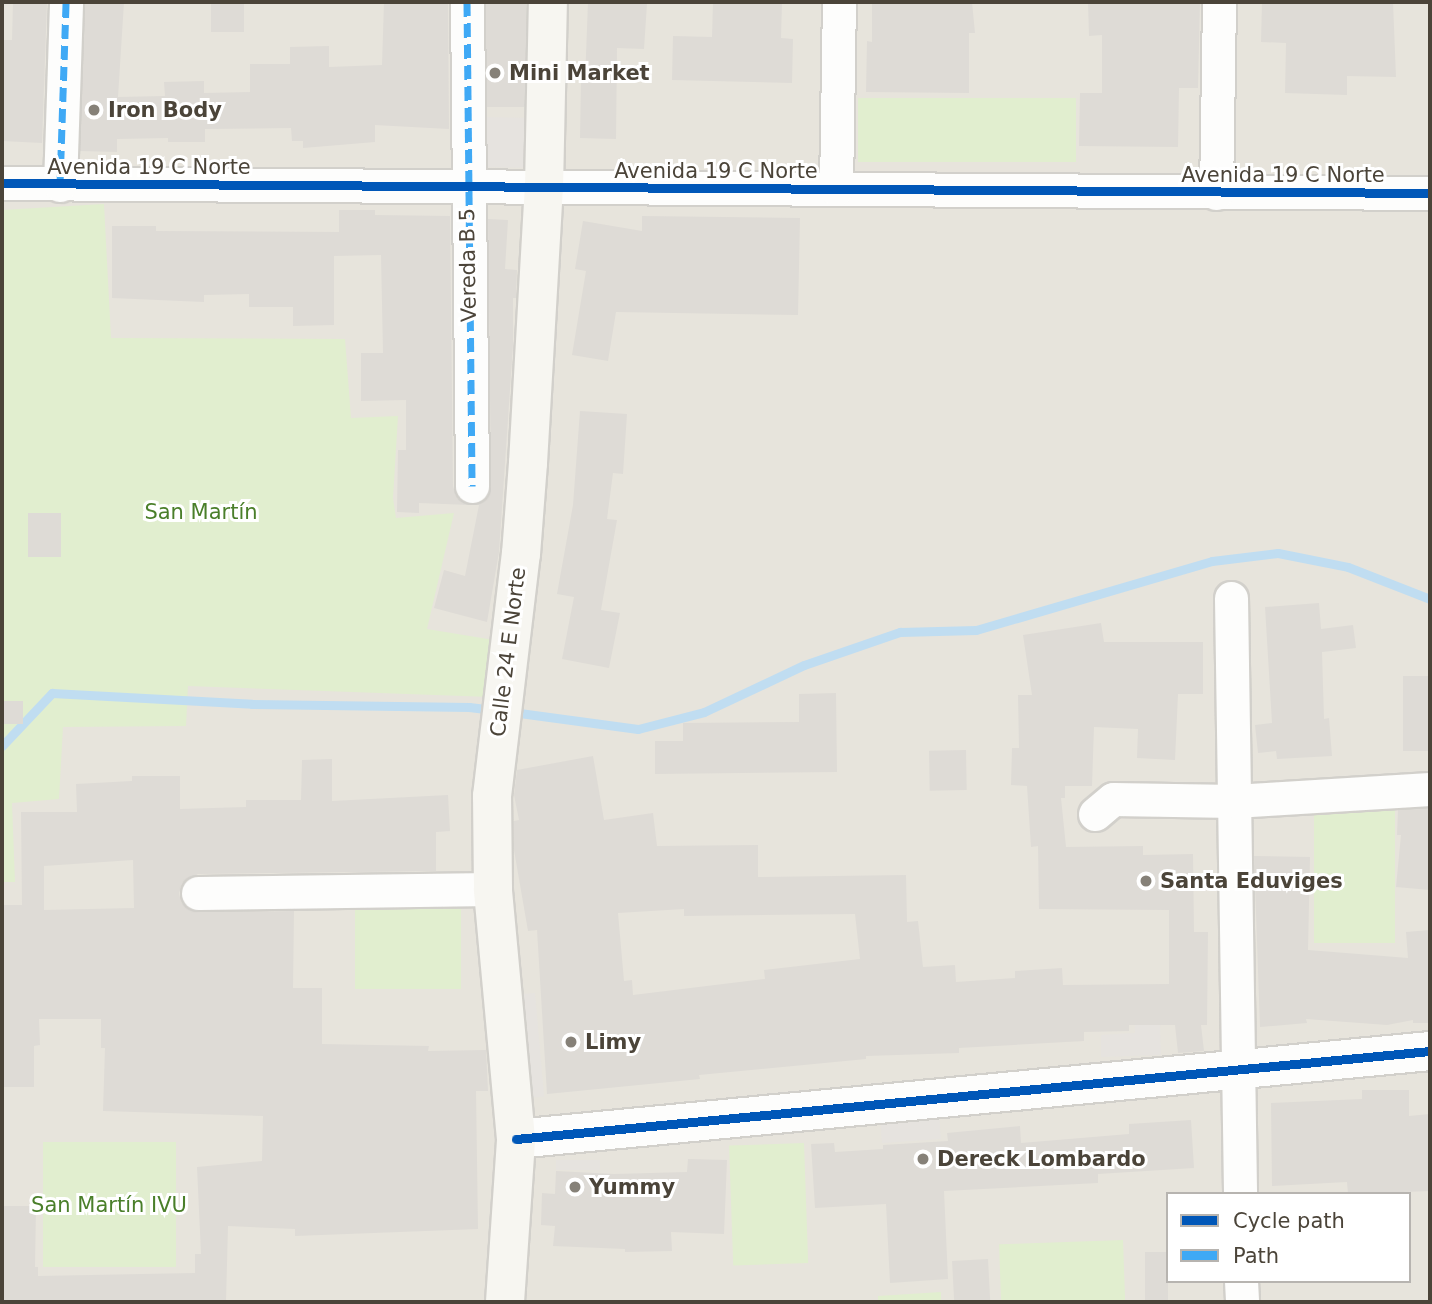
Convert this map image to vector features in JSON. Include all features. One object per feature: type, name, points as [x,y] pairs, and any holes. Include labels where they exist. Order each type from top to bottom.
[{"type":"main road","name":"Calle 24 E Norte","points":[[505,1302],[516,1139],[494,889],[492,796],[528,463],[544,188],[548,2]]},
{"type":"street","points":[[61,185],[66,2]]},
{"type":"street","name":"Vereda B 5","points":[[467,2],[472,486]]},
{"type":"street","points":[[836,189],[839,2]]},
{"type":"street","points":[[1216,193],[1219,2]]},
{"type":"street","name":"Avenida 19 C Norte","points":[[2,183],[1430,193]]},
{"type":"street","points":[[1231,598],[1240,1192]]},
{"type":"street","points":[[1095,814],[1113,799],[1234,801],[1430,789]]},
{"type":"street","points":[[198,893],[494,889]]},
{"type":"street","points":[[516,1139],[1430,1051]]},
{"type":"street","points":[[1241,1283],[1241,1302]]},
{"type":"shaded area","points":[[2,2],[1430,2],[1430,1302],[2,1302]]},
{"type":"shaded area","points":[[479,117],[533,118],[532,168],[478,167]]},
{"type":"shaded area","points":[[535,993],[544,1097],[526,1098],[517,995]]},
{"type":"shaded area","points":[[1159,993],[1161,1055],[1101,1057],[1101,1035],[1135,1033],[1134,994]]},
{"type":"shaded area","points":[[939,1113],[941,1139],[882,1143],[880,1117]]},
{"type":"shaded area","points":[[556,1160],[600,1160],[600,1170],[556,1170]]},
{"type":"green space","points":[[858,98],[1076,98],[1076,162],[858,162]]},
{"type":"green space","name":"San Martín","points":[[104,204],[111,338],[345,339],[351,418],[398,416],[393,498],[396,518],[454,513],[427,629],[494,640],[491,697],[188,686],[186,726],[63,727],[59,799],[12,803],[15,882],[2,882],[2,210]]},
{"type":"green space","points":[[1314,797],[1395,797],[1395,943],[1314,943]]},
{"type":"green space","points":[[355,900],[461,900],[461,989],[355,989]]},
{"type":"green space","name":"San Martín IVU","points":[[43,1142],[176,1142],[176,1267],[43,1267]]},
{"type":"green space","points":[[804,1143],[808,1263],[733,1266],[729,1146]]},
{"type":"green space","points":[[1123,1240],[1125,1302],[1001,1302],[999,1244]]},
{"type":"green space","points":[[941,1292],[941,1302],[878,1302],[878,1296]]},
{"type":"building","points":[[13,2],[47,2],[42,143],[2,141],[2,40],[12,40]]},
{"type":"building","points":[[85,2],[124,2],[118,97],[165,96],[164,82],[204,81],[204,93],[250,92],[250,64],[290,64],[290,47],[329,46],[329,67],[382,65],[384,2],[448,2],[449,129],[375,125],[375,142],[303,148],[303,141],[292,141],[291,128],[205,129],[205,142],[168,142],[168,138],[117,139],[117,152],[80,151]]},
{"type":"building","points":[[211,2],[244,2],[244,32],[211,32]]},
{"type":"building","points":[[486,2],[526,2],[526,107],[486,107]]},
{"type":"building","points":[[588,2],[647,4],[644,49],[617,48],[616,139],[580,138],[581,81],[585,81]]},
{"type":"building","points":[[713,2],[782,2],[781,38],[793,39],[792,83],[672,80],[673,36],[712,37]]},
{"type":"building","points":[[872,2],[972,2],[975,33],[969,33],[969,93],[866,92],[867,41],[872,42]]},
{"type":"building","points":[[1088,2],[1200,2],[1198,88],[1179,88],[1178,147],[1079,146],[1080,93],[1102,93],[1102,35],[1089,36]]},
{"type":"building","points":[[1262,2],[1393,2],[1396,77],[1347,76],[1347,95],[1285,93],[1286,43],[1261,42]]},
{"type":"building","points":[[339,210],[375,210],[375,215],[450,216],[453,486],[456,496],[470,505],[419,503],[419,513],[397,512],[398,450],[406,450],[406,400],[361,401],[361,353],[383,353],[381,255],[334,256],[334,325],[293,326],[293,307],[249,307],[249,294],[204,295],[204,302],[112,298],[112,226],[156,226],[156,231],[339,232]]},
{"type":"building","points":[[642,216],[800,218],[798,315],[616,312],[608,361],[572,355],[586,271],[575,269],[583,221],[642,231]]},
{"type":"building","points":[[488,219],[508,220],[505,269],[517,270],[516,298],[513,298],[513,345],[499,552],[487,622],[434,608],[444,570],[465,576],[479,505],[474,505],[488,496],[491,486]]},
{"type":"building","points":[[580,411],[627,414],[623,474],[613,473],[607,519],[617,520],[601,610],[620,613],[609,668],[562,659],[574,597],[557,594],[573,505]]},
{"type":"building","points":[[28,513],[61,513],[61,557],[28,557]]},
{"type":"building","points":[[1319,603],[1321,629],[1353,625],[1356,648],[1322,652],[1324,719],[1329,718],[1332,756],[1277,759],[1276,751],[1258,753],[1255,725],[1272,723],[1265,607]]},
{"type":"building","points":[[1101,623],[1104,642],[1203,642],[1203,694],[1178,694],[1175,760],[1137,758],[1138,729],[1094,727],[1092,786],[1065,786],[1065,798],[1061,798],[1066,847],[1143,846],[1143,855],[1193,854],[1194,932],[1208,932],[1207,1025],[1201,1025],[1204,1051],[1178,1053],[1175,1025],[1129,1025],[1129,1031],[1084,1032],[1084,1041],[959,1048],[959,1053],[866,1056],[866,1059],[699,1075],[700,1079],[547,1094],[537,930],[528,931],[514,850],[514,821],[519,820],[514,795],[517,770],[593,756],[604,820],[653,813],[657,846],[758,845],[758,877],[906,875],[907,922],[918,921],[923,967],[955,965],[956,982],[1015,978],[1015,971],[1062,968],[1063,985],[1169,984],[1169,910],[1039,909],[1038,846],[1031,847],[1027,786],[1011,785],[1012,748],[1019,748],[1018,695],[1032,695],[1023,635]],"holes":[[[684,909],[684,916],[855,914],[860,959],[764,970],[765,979],[633,995],[632,980],[624,981],[618,913]]]},
{"type":"building","points":[[1403,676],[1430,676],[1430,751],[1403,751]]},
{"type":"building","points":[[836,693],[837,772],[655,774],[655,741],[683,741],[683,723],[799,722],[799,694]]},
{"type":"building","points":[[2,701],[23,701],[23,724],[2,724]]},
{"type":"building","points":[[966,750],[967,790],[930,791],[929,751]]},
{"type":"building","points":[[332,759],[332,801],[448,795],[450,831],[436,832],[436,871],[198,874],[182,883],[179,893],[181,902],[188,909],[198,912],[294,911],[293,988],[322,988],[322,1044],[429,1046],[428,1051],[486,1050],[488,1091],[476,1091],[478,1229],[295,1236],[295,1229],[228,1226],[226,1302],[2,1302],[2,1206],[36,1206],[35,1267],[38,1267],[38,1276],[195,1273],[195,1254],[201,1254],[197,1167],[262,1161],[263,1116],[103,1111],[105,1048],[101,1048],[101,1019],[39,1019],[40,1045],[34,1046],[34,1087],[2,1087],[2,905],[22,905],[21,812],[77,812],[76,784],[132,781],[132,776],[180,776],[180,809],[246,807],[246,800],[301,800],[302,760]],"holes":[[[133,860],[134,908],[44,910],[44,866]]]},
{"type":"building","points":[[1430,808],[1430,890],[1396,887],[1401,835],[1397,835],[1398,810]]},
{"type":"building","points":[[1254,856],[1310,857],[1308,950],[1408,958],[1406,932],[1430,930],[1430,1023],[1413,1023],[1413,1020],[1387,1025],[1306,1019],[1307,1023],[1260,1027]]},
{"type":"building","points":[[1362,1090],[1409,1090],[1409,1116],[1430,1114],[1430,1191],[1348,1192],[1347,1182],[1272,1186],[1271,1103],[1362,1099]]},
{"type":"building","points":[[1191,1120],[1194,1168],[1098,1174],[1098,1183],[944,1191],[948,1279],[890,1283],[886,1204],[815,1208],[811,1144],[834,1143],[835,1152],[883,1149],[883,1145],[948,1141],[947,1133],[1020,1126],[1021,1143],[1129,1134],[1129,1124]]},
{"type":"building","points":[[688,1159],[727,1160],[724,1234],[671,1232],[672,1251],[625,1252],[625,1249],[553,1246],[555,1226],[541,1225],[542,1193],[555,1194],[556,1171],[614,1174],[687,1172]]},
{"type":"building","points":[[1145,1252],[1166,1252],[1168,1302],[1145,1302]]},
{"type":"building","points":[[988,1259],[990,1302],[954,1302],[952,1261]]},
{"type":"waterway","points":[[512,712],[638,729],[704,712],[804,665],[900,632],[976,630],[1212,561],[1278,553],[1348,567],[1430,599]]},
{"type":"waterway","points":[[2,746],[52,693],[252,704],[469,707],[494,710]]},
{"type":"marked path","points":[[60,185],[66,2]]},
{"type":"marked path","points":[[467,2],[472,486]]},
{"type":"cycle path","points":[[2,183],[1430,193]]},
{"type":"cycle path","points":[[516,1139],[1430,1051]]},
{"type":"place","name":"Mini Market","points":[[495,73]]},
{"type":"place","name":"Iron Body","points":[[94,110]]},
{"type":"place","name":"Santa Eduviges","points":[[1146,881]]},
{"type":"place","name":"Limy","points":[[571,1042]]},
{"type":"place","name":"Dereck Lombardo","points":[[923,1159]]},
{"type":"place","name":"Yummy","points":[[575,1187]]}]
